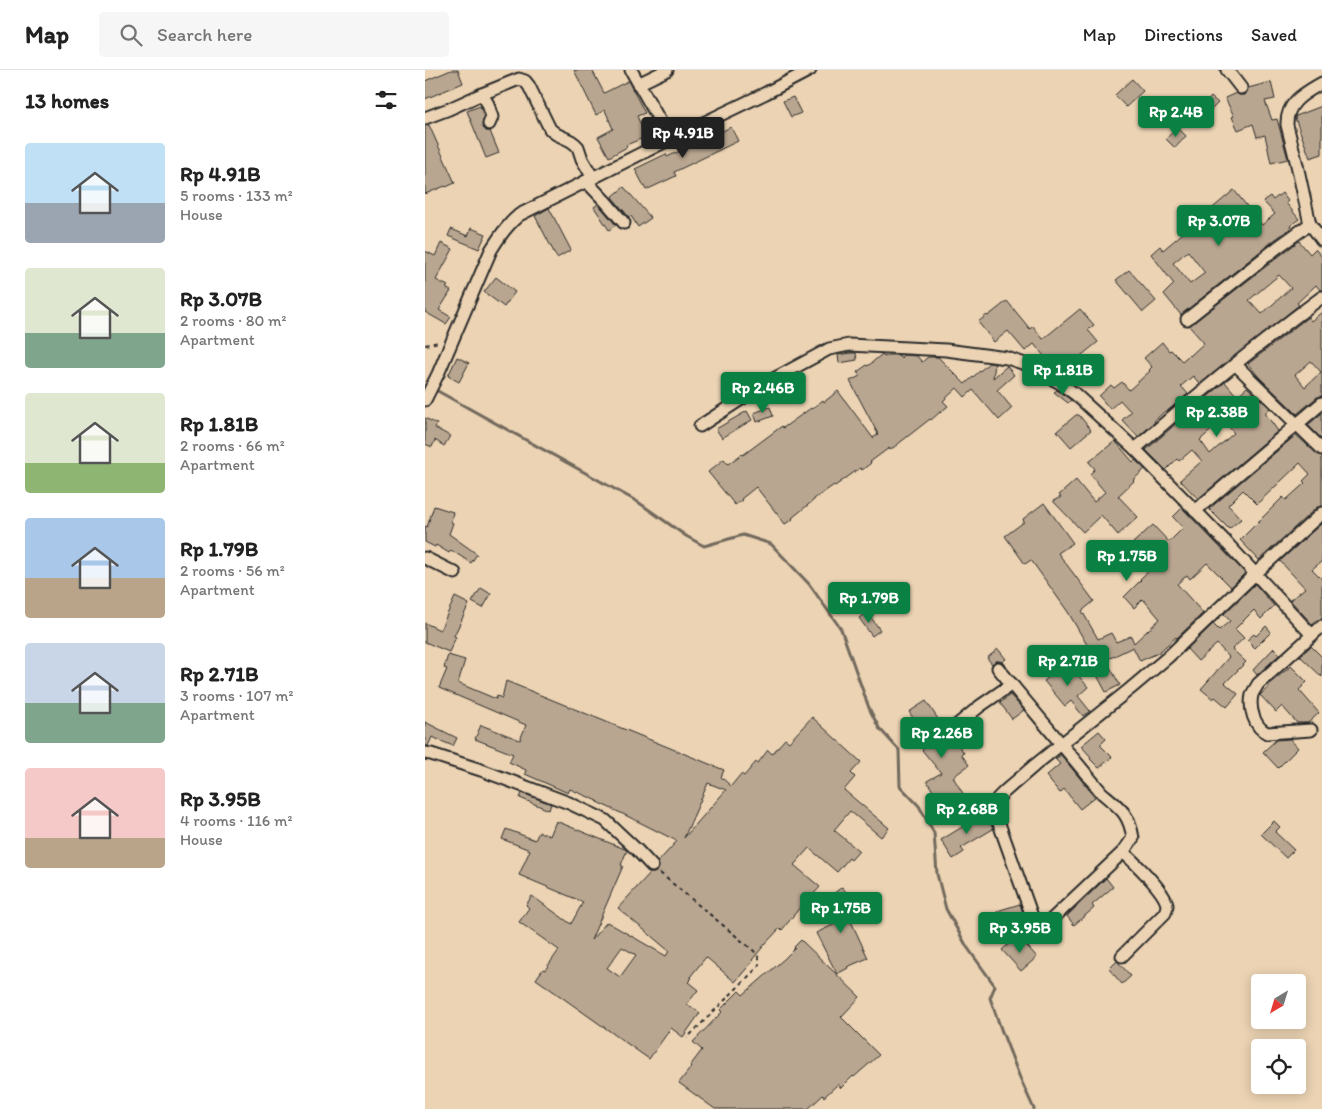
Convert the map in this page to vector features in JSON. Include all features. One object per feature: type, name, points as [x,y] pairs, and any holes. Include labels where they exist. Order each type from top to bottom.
[{"type":"street","points":[[631,70],[670,139]]},
{"type":"street","points":[[639,84],[667,70]]},
{"type":"street","points":[[425,399],[438,374],[488,257],[503,231],[519,215],[810,70]]},
{"type":"street","points":[[1227,70],[1241,88]]},
{"type":"street","points":[[425,118],[519,79],[525,81],[550,129],[575,144],[590,179],[624,224]]},
{"type":"street","points":[[1322,83],[1298,98],[1289,111],[1287,118],[1310,224],[1322,240]]},
{"type":"street","points":[[482,94],[492,117],[489,124]]},
{"type":"street","points":[[1187,319],[1278,246],[1310,224]]},
{"type":"street","points":[[1135,449],[1235,364],[1322,297]]},
{"type":"street","points":[[700,426],[766,383],[829,349],[849,345],[946,350],[1007,358],[1025,364],[1060,383],[1075,394],[1135,449],[1312,635]]},
{"type":"street","points":[[1235,364],[1322,448]]},
{"type":"street","points":[[1195,511],[1322,403]]},
{"type":"street","points":[[998,668],[1012,684],[1062,745],[1102,793],[1121,808],[1131,825],[1133,838],[1123,852],[1045,925],[1037,923],[1033,919],[995,809],[999,798],[1035,765],[1062,745],[1131,689],[1168,657],[1322,513]]},
{"type":"street","points":[[425,558],[455,573]]},
{"type":"street","points":[[1311,730],[1267,733],[1256,723],[1252,708],[1252,695],[1259,684],[1322,626]]},
{"type":"street","points":[[951,730],[980,706],[1012,684]]},
{"type":"street","points":[[425,753],[499,777],[569,803],[605,820],[652,866]]},
{"type":"street","points":[[1122,956],[1165,913],[1167,906],[1153,882],[1123,852]]},
{"type":"path","points":[[425,345],[452,341]]},
{"type":"path","points":[[652,866],[754,951],[759,958],[759,965],[687,1038]]},
{"type":"building","points":[[451,70],[458,70],[463,83],[425,99],[425,81]]},
{"type":"building","points":[[574,70],[592,70],[604,93],[628,81],[645,113],[637,116],[646,137],[626,145],[627,147],[609,157],[598,137],[613,129],[605,110],[596,115]]},
{"type":"building","points":[[1132,79],[1143,91],[1126,107],[1115,95]]},
{"type":"building","points":[[1271,82],[1275,99],[1265,101],[1272,120],[1277,119],[1288,159],[1271,163],[1265,135],[1257,137],[1253,124],[1238,130],[1232,117],[1234,116],[1225,98],[1236,93],[1239,95],[1246,94],[1248,88]]},
{"type":"building","points":[[793,97],[801,113],[791,117],[783,101]]},
{"type":"building","points":[[1211,97],[1218,103],[1210,111],[1204,105]]},
{"type":"building","points":[[1200,102],[1208,111],[1198,120],[1190,111]]},
{"type":"building","points":[[480,106],[484,117],[482,125],[486,131],[490,131],[499,153],[486,158],[467,111]]},
{"type":"building","points":[[1322,106],[1322,154],[1310,158],[1295,118]]},
{"type":"building","points":[[425,125],[429,125],[455,183],[425,194]]},
{"type":"building","points":[[731,127],[738,141],[674,172],[676,176],[646,190],[635,169],[666,154],[667,157]]},
{"type":"building","points":[[1177,127],[1186,136],[1175,148],[1166,139]]},
{"type":"building","points":[[624,187],[651,218],[638,227],[631,216],[629,217],[612,197]]},
{"type":"building","points":[[1234,190],[1262,225],[1275,214],[1263,201],[1270,196],[1273,200],[1282,193],[1288,201],[1286,203],[1299,219],[1290,226],[1291,228],[1181,315],[1164,294],[1174,284],[1151,254],[1160,246],[1163,250]],"holes":[[[1188,251],[1205,273],[1190,284],[1173,263]]]},
{"type":"building","points":[[598,204],[616,225],[609,230],[594,207]]},
{"type":"building","points":[[549,208],[571,250],[557,258],[535,216]]},
{"type":"building","points":[[471,228],[486,234],[479,249],[448,236],[451,229],[468,236]]},
{"type":"building","points":[[1299,241],[1310,254],[1315,249],[1322,257],[1322,290],[1316,285],[1297,303],[1299,305],[1200,384],[1193,376],[1181,386],[1188,394],[1165,411],[1138,437],[1122,420],[1131,412],[1120,400],[1110,409],[1099,396],[1111,385],[1114,388],[1122,382],[1129,390],[1150,371],[1152,367],[1144,358],[1162,342],[1169,351],[1171,350],[1182,361],[1190,356],[1204,343],[1189,326]],"holes":[[[1279,275],[1291,288],[1262,314],[1249,300]]]},
{"type":"building","points":[[441,243],[453,249],[436,280],[448,286],[446,288],[451,291],[439,310],[451,317],[446,324],[425,312],[425,251],[435,256]]},
{"type":"building","points":[[1129,270],[1156,301],[1143,312],[1116,280]]},
{"type":"building","points":[[496,277],[515,292],[504,307],[484,292]]},
{"type":"building","points":[[1007,301],[1030,329],[1033,326],[1043,339],[1080,309],[1094,325],[1088,330],[1098,342],[1072,363],[1065,355],[1056,362],[1053,358],[1049,362],[1034,344],[1025,351],[1008,331],[994,342],[978,322]]},
{"type":"building","points":[[1322,312],[1322,396],[1317,397],[1297,414],[1248,364],[1308,317],[1311,321]],"holes":[[[1311,361],[1321,372],[1305,387],[1295,375]]]},
{"type":"building","points":[[856,353],[857,360],[839,363],[838,355]]},
{"type":"building","points":[[882,354],[885,357],[888,355],[899,355],[901,358],[903,355],[917,356],[922,362],[928,357],[938,357],[965,384],[989,363],[995,364],[993,378],[1007,366],[1014,375],[997,390],[1012,408],[999,420],[973,390],[965,397],[957,388],[943,401],[948,406],[940,413],[890,450],[889,448],[862,470],[860,468],[814,499],[785,524],[756,487],[735,505],[708,472],[724,459],[728,464],[743,455],[782,426],[783,428],[838,391],[873,438],[878,434],[850,381],[860,376],[857,372],[868,366]]},
{"type":"building","points":[[457,357],[469,363],[459,382],[448,376]]},
{"type":"building","points":[[1225,382],[1237,396],[1247,387],[1270,408],[1265,413],[1278,431],[1198,499],[1180,480],[1202,461],[1192,450],[1179,461],[1177,459],[1166,470],[1146,450],[1178,422],[1181,425],[1193,414],[1199,420],[1213,409],[1205,399]],"holes":[[[1223,420],[1234,433],[1210,454],[1200,440]]]},
{"type":"building","points":[[1057,390],[1071,400],[1068,403],[1054,392]]},
{"type":"building","points":[[770,407],[773,416],[757,422],[754,413]]},
{"type":"building","points":[[747,411],[752,420],[722,438],[716,429]]},
{"type":"building","points":[[1322,413],[1322,439],[1308,425]]},
{"type":"building","points":[[1076,415],[1079,415],[1091,430],[1071,447],[1057,431]]},
{"type":"building","points":[[425,418],[437,424],[435,428],[450,436],[444,446],[435,440],[432,447],[425,444]]},
{"type":"building","points":[[1296,435],[1317,454],[1322,456],[1322,506],[1317,507],[1259,560],[1240,540],[1283,497],[1286,500],[1305,483],[1303,481],[1310,474],[1300,463],[1257,504],[1243,490],[1228,505],[1241,519],[1229,529],[1209,509]]},
{"type":"building","points":[[1115,441],[1133,462],[1135,460],[1145,469],[1118,496],[1138,517],[1118,535],[1101,515],[1083,532],[1053,501],[1061,497],[1059,495],[1076,480],[1094,502],[1105,492],[1090,474],[1095,469],[1089,462]]},
{"type":"building","points":[[1044,503],[1073,543],[1058,553],[1094,601],[1082,611],[1098,639],[1111,633],[1116,642],[1131,636],[1134,643],[1160,619],[1143,599],[1134,608],[1124,597],[1154,566],[1133,543],[1153,525],[1169,542],[1183,528],[1173,517],[1182,508],[1245,573],[1231,587],[1207,563],[1190,579],[1187,575],[1177,584],[1203,613],[1158,653],[1140,661],[1133,647],[1106,660],[1120,685],[1106,692],[1085,653],[1090,650],[1068,612],[1031,560],[1025,564],[1005,536],[1024,522],[1023,519]]},
{"type":"building","points":[[434,506],[453,512],[451,522],[453,523],[449,534],[477,554],[471,563],[451,550],[449,553],[436,545],[435,547],[425,542],[425,526],[427,527]]},
{"type":"building","points":[[1322,523],[1322,561],[1312,569],[1322,579],[1322,619],[1312,624],[1290,600],[1305,588],[1280,561]]},
{"type":"building","points":[[1255,584],[1274,606],[1261,619],[1254,610],[1235,629],[1244,638],[1232,649],[1246,662],[1225,683],[1238,694],[1227,707],[1201,689],[1229,657],[1217,644],[1198,661],[1187,649],[1213,624],[1219,630],[1230,621],[1224,614]]},
{"type":"building","points":[[481,588],[491,594],[483,608],[472,602]]},
{"type":"building","points":[[455,597],[469,604],[454,636],[456,637],[449,652],[425,642],[425,623],[440,630]]},
{"type":"building","points":[[867,612],[880,630],[872,636],[859,618]]},
{"type":"building","points":[[1266,626],[1271,632],[1255,648],[1247,640],[1254,634],[1256,636]]},
{"type":"building","points":[[1311,646],[1322,657],[1322,677],[1300,656]]},
{"type":"building","points":[[1274,648],[1280,654],[1257,675],[1253,670]]},
{"type":"building","points":[[998,649],[1006,659],[992,664],[987,658]]},
{"type":"building","points":[[448,655],[465,660],[458,683],[496,699],[497,696],[502,698],[506,681],[724,770],[721,777],[731,786],[741,774],[744,776],[756,762],[758,763],[768,750],[772,754],[785,739],[789,742],[812,717],[861,762],[851,773],[855,777],[844,790],[889,828],[881,837],[850,811],[834,830],[859,851],[851,860],[849,858],[837,872],[809,848],[794,865],[820,887],[801,906],[782,930],[780,928],[766,943],[735,982],[706,957],[688,982],[698,990],[687,1004],[700,1013],[683,1037],[671,1028],[649,1059],[536,979],[559,950],[519,922],[529,908],[526,905],[532,896],[571,924],[583,902],[519,875],[530,850],[502,839],[506,829],[535,840],[539,832],[550,836],[556,821],[627,850],[621,865],[623,866],[591,940],[607,922],[666,956],[669,951],[618,908],[650,873],[657,871],[659,868],[658,862],[677,841],[598,801],[570,789],[568,793],[525,774],[526,770],[509,762],[513,754],[475,739],[481,725],[520,740],[526,725],[439,688],[447,669],[444,668]],"holes":[[[708,783],[726,790],[684,838]],[[622,947],[636,955],[620,977],[607,968]]]},
{"type":"building","points":[[1067,662],[1088,687],[1078,696],[1090,711],[1083,716],[1071,701],[1065,706],[1044,681]]},
{"type":"building","points":[[1291,666],[1307,682],[1299,690],[1319,713],[1308,723],[1297,723],[1282,706],[1276,712],[1260,695],[1269,687],[1268,685]]},
{"type":"building","points":[[1010,695],[1024,710],[1012,719],[1000,703]]},
{"type":"building","points":[[926,701],[944,728],[945,734],[948,737],[952,737],[964,753],[961,754],[969,765],[953,777],[968,802],[947,815],[927,781],[941,773],[922,750],[930,743],[909,712]]},
{"type":"building","points":[[425,722],[457,738],[453,746],[432,737],[428,746],[425,746]]},
{"type":"building","points":[[1099,731],[1106,739],[1100,745],[1112,757],[1099,768],[1081,746]]},
{"type":"building","points":[[1290,739],[1298,748],[1278,768],[1263,752],[1276,740]]},
{"type":"building","points":[[1061,755],[1095,797],[1080,809],[1064,789],[1060,793],[1046,776],[1060,764],[1055,759]]},
{"type":"building","points":[[522,793],[551,804],[549,810],[520,798]]},
{"type":"building","points":[[985,813],[993,829],[961,848],[964,852],[953,859],[941,840]]},
{"type":"building","points":[[1274,821],[1280,827],[1275,832],[1294,850],[1286,858],[1261,834]]},
{"type":"building","points":[[1106,878],[1113,887],[1092,905],[1094,908],[1074,925],[1067,916]]},
{"type":"building","points":[[842,887],[851,898],[843,904],[868,958],[847,967],[837,974],[816,933],[835,924],[820,904]]},
{"type":"building","points":[[1020,904],[1025,919],[1002,926],[997,911]]},
{"type":"building","points":[[1018,936],[1037,957],[1021,971],[1002,950]]},
{"type":"building","points":[[801,940],[860,997],[841,1017],[879,1055],[841,1088],[838,1084],[808,1109],[715,1109],[679,1083],[702,1050],[693,1042],[739,991],[743,995],[784,959]]},
{"type":"building","points":[[1117,961],[1131,976],[1122,984],[1109,969]]},
{"type":"waterway","points":[[434,389],[638,502],[686,536],[704,546],[743,535],[771,544],[809,584],[841,629],[869,708],[879,728],[899,750],[900,786],[919,806],[934,833],[937,874],[946,909],[967,947],[995,986],[990,998],[1020,1078],[1034,1109]]}]
